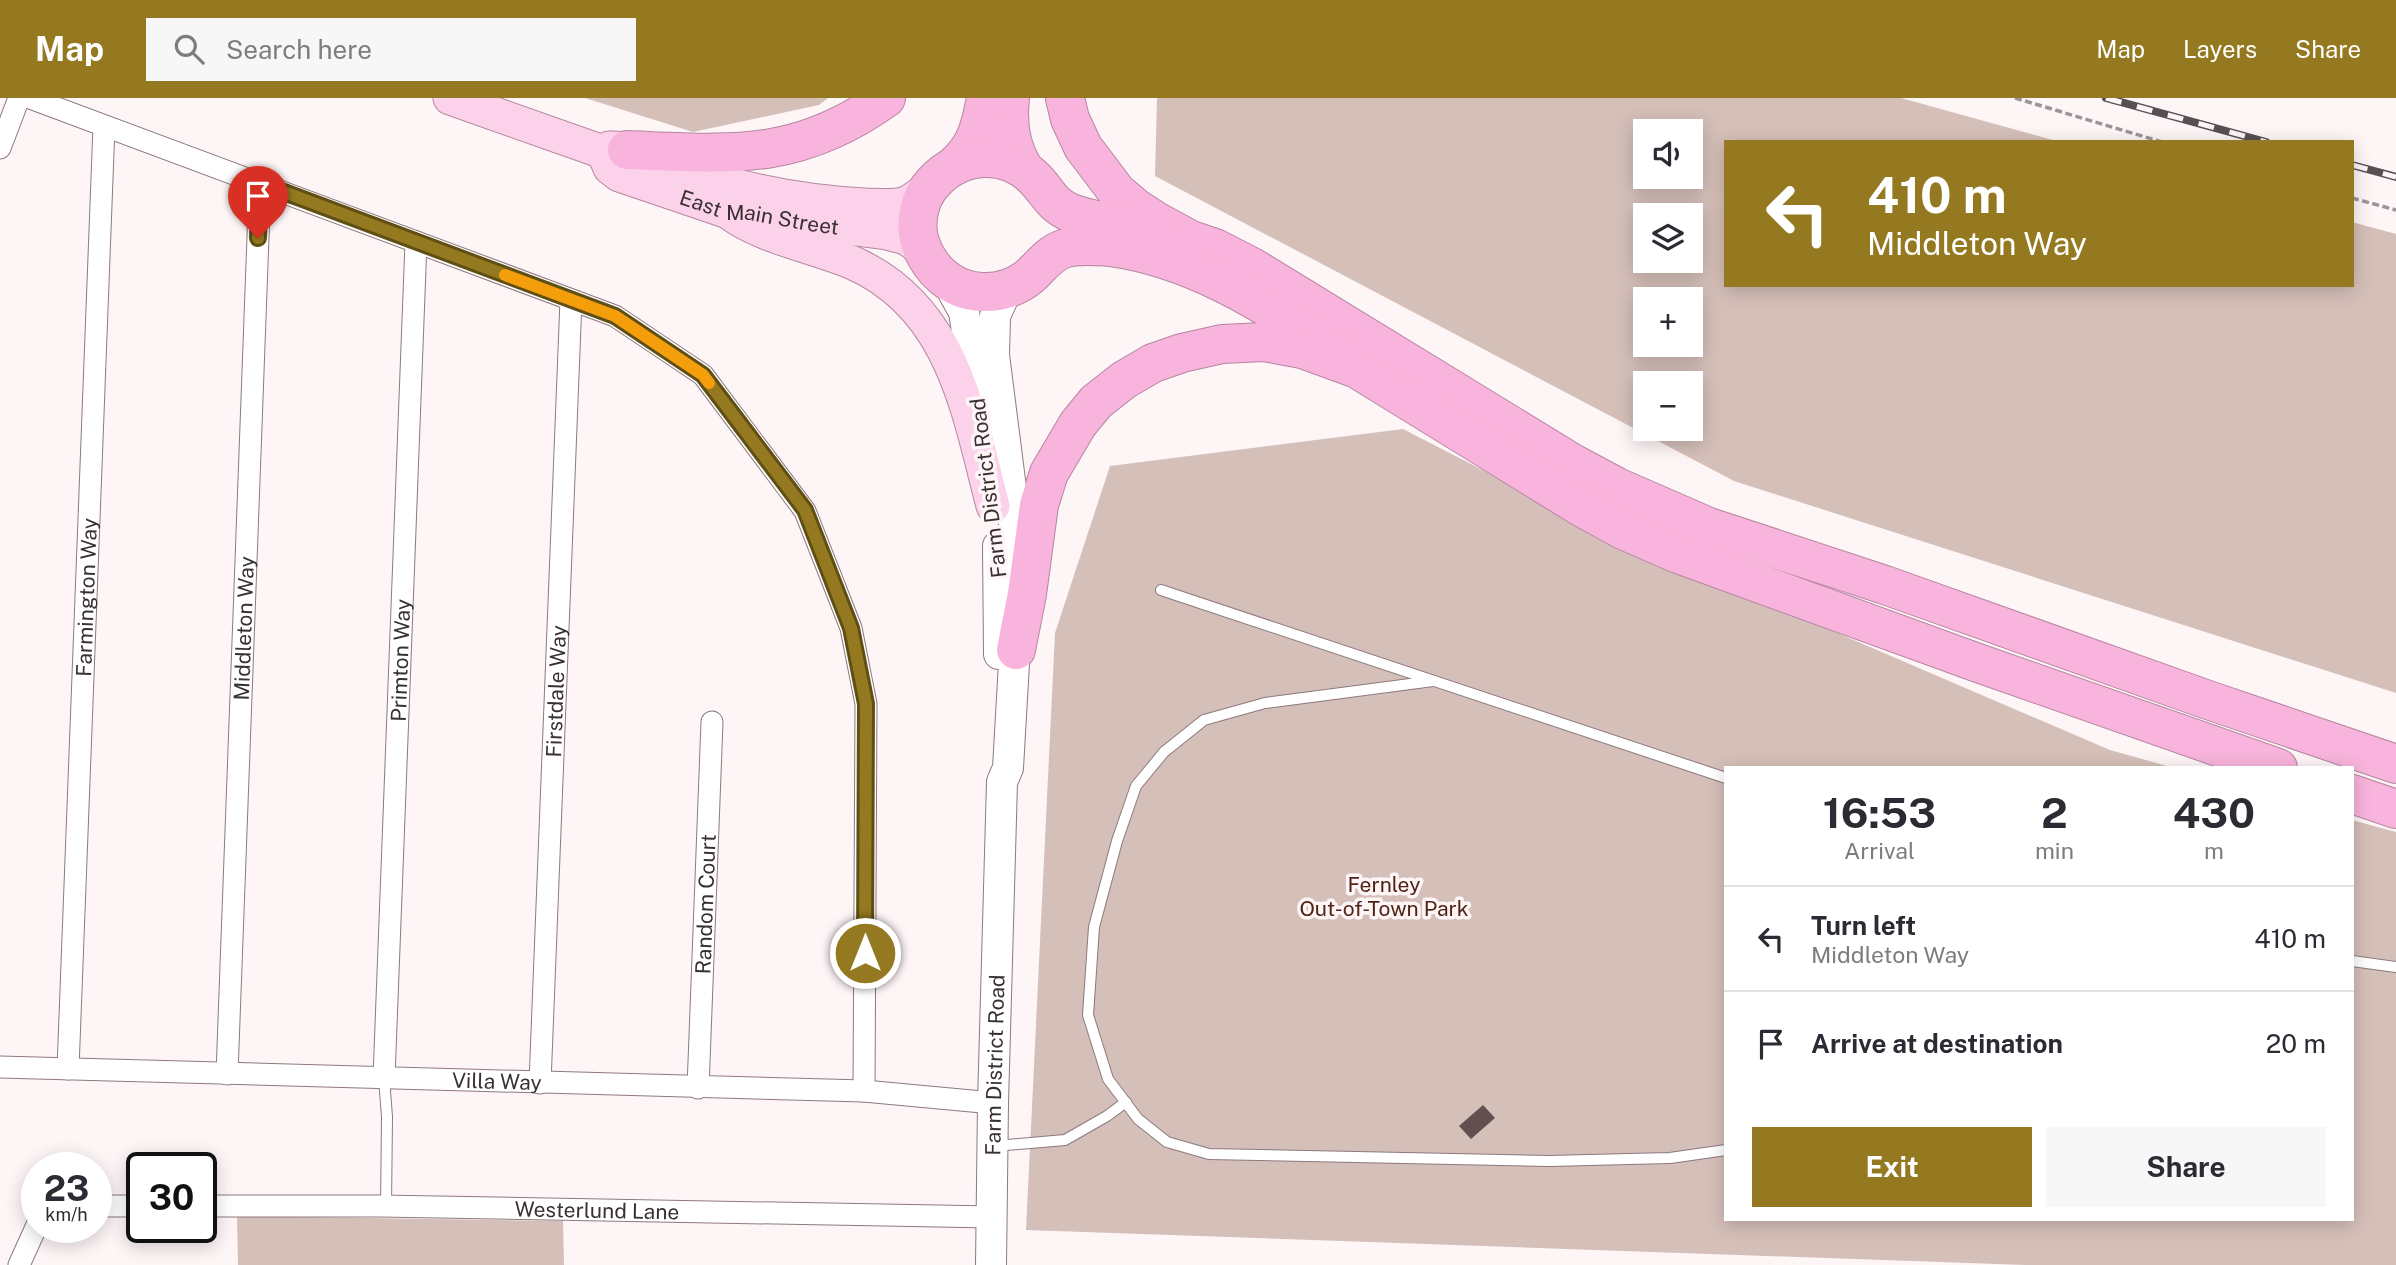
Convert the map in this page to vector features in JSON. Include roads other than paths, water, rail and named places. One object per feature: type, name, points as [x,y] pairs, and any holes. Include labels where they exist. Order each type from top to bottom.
[{"type":"highway","points":[[615,151],[717,153],[763,150],[804,141],[830,131],[858,117],[886,98]]},
{"type":"highway","points":[[986,98],[974,145],[943,175],[921,203],[918,220],[919,237],[936,268],[963,289],[981,293],[998,292],[1029,275],[1064,248],[1099,246],[1123,249],[1181,265],[1207,275],[1262,305],[1332,348],[1357,369],[1623,530],[1762,586],[2272,766]]},
{"type":"highway","points":[[1010,98],[1009,125],[1012,144],[1053,212],[1054,230],[1050,248],[1029,275]]},
{"type":"highway","points":[[1065,98],[1070,119],[1083,147],[1117,192],[1136,208],[1191,240]]},
{"type":"highway","points":[[943,175],[973,158],[1008,161],[1036,182],[1068,212],[1215,248],[1252,267],[1574,464],[1616,487],[1709,527],[2396,764]]},
{"type":"highway","points":[[1016,650],[1039,505],[1049,473],[1070,435],[1096,402],[1124,380],[1153,363],[1222,344],[1264,342],[1302,349],[1357,369]]},
{"type":"highway","points":[[1762,586],[1909,620],[1927,622],[1940,619],[1950,608]]},
{"type":"highway","points":[[2354,795],[2396,809]]},
{"type":"main road","name":"East Main Street","points":[[450,98],[689,172],[778,194],[829,202],[882,206],[902,204],[913,200],[943,175]]},
{"type":"main road","name":"East Main Street","points":[[615,151],[610,168],[619,175],[728,212],[750,212],[887,233],[916,245],[936,268]]},
{"type":"main road","points":[[728,212],[738,220],[853,263],[877,276],[919,313],[942,346],[960,385],[993,506]]},
{"type":"main road","name":"Farm District Road","points":[[936,268],[964,312],[993,506],[1000,577],[996,768],[1002,782]]},
{"type":"main road","name":"Farm District Road","points":[[991,1265],[1002,782],[1008,768],[1016,650],[1017,562],[994,355],[994,334],[999,304],[1005,294],[1029,275]]},
{"type":"street","points":[[0,148],[19,98]]},
{"type":"street","points":[[30,98],[615,316],[703,375],[805,510],[851,628],[866,704],[864,1091]]},
{"type":"street","name":"Farmington Way","points":[[68,1069],[104,126]]},
{"type":"street","name":"Middleton Way","points":[[226,1074],[260,183]]},
{"type":"street","name":"Primton Way","points":[[384,1078],[416,242]]},
{"type":"street","name":"Firstdale Way","points":[[540,1083],[570,300]]},
{"type":"street","name":"Random Court","points":[[698,1088],[712,722]]},
{"type":"street","name":"Villa Way","points":[[0,1067],[864,1091],[993,1103]]},
{"type":"street","name":"Westerlund Lane","points":[[217,1206],[386,1206],[992,1217]]},
{"type":"street","points":[[19,1265],[29,1243]]},
{"type":"lane","points":[[1161,590],[1724,777]]},
{"type":"lane","points":[[1433,681],[1265,703],[1204,720],[1164,752],[1136,786],[1117,841],[1094,927],[1088,1015],[1108,1079],[1138,1119],[1167,1142],[1209,1154],[1549,1161],[1670,1158],[1724,1150]]},
{"type":"lane","points":[[2354,961],[2396,967]]},
{"type":"lane","points":[[384,1078],[387,1117],[386,1206]]},
{"type":"lane","points":[[992,1146],[1065,1140],[1126,1102]]},
{"type":"railway","points":[[2106,98],[2259,140]]},
{"type":"railway","points":[[2354,166],[2396,177]]},
{"type":"park label","name":"Fernley Out-of-Town Park","points":[[1384,896]]}]
